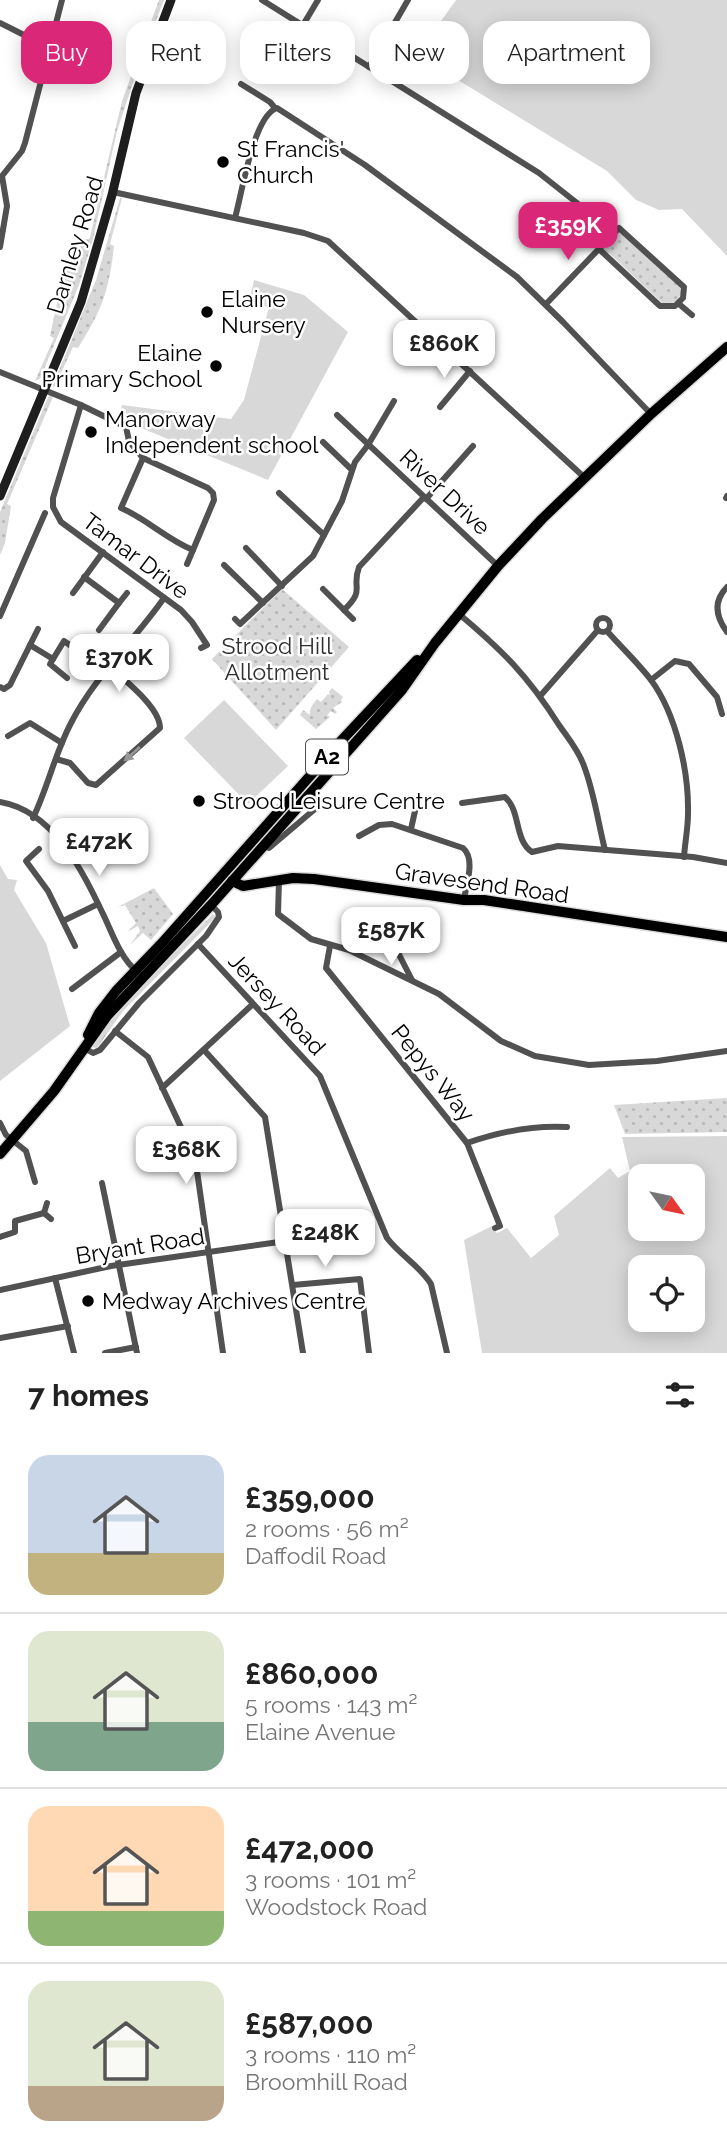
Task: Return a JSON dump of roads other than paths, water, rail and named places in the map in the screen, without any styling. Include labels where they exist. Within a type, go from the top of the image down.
[{"type":"main road","name":"A2","points":[[138,973],[180,938],[222,875],[257,834],[435,643],[498,566],[651,414],[727,347]]},
{"type":"main road","name":"A2","points":[[0,1154],[61,1082],[84,1048],[83,1045],[99,1013],[138,973],[162,943],[232,881],[402,690],[435,643]]},
{"type":"main road","points":[[316,769],[323,770],[344,747],[357,739]]},
{"type":"main road","points":[[257,834],[271,826],[305,788],[311,792]]},
{"type":"main road","name":"Gravesend Road","points":[[232,881],[243,886],[279,880],[314,879],[464,900],[484,900],[727,937]]},
{"type":"street","points":[[57,21],[62,0]]},
{"type":"street","name":"Darnley Road","points":[[0,496],[81,302],[113,192],[131,112],[171,0]]},
{"type":"street","points":[[262,0],[296,21]]},
{"type":"street","points":[[273,7],[278,0]]},
{"type":"street","points":[[305,21],[318,0]]},
{"type":"street","points":[[396,21],[408,0]]},
{"type":"street","points":[[0,23],[21,34]]},
{"type":"street","points":[[355,58],[369,67]]},
{"type":"street","points":[[0,247],[7,206],[1,176],[22,151],[41,84]]},
{"type":"street","points":[[241,84],[386,180],[511,273],[546,304],[651,414]]},
{"type":"street","points":[[396,84],[539,173],[577,203],[609,237]]},
{"type":"street","points":[[235,218],[256,139],[276,108]]},
{"type":"street","points":[[113,192],[304,233],[328,241],[585,478]]},
{"type":"street","points":[[546,304],[609,237],[620,228],[684,287],[685,293],[679,304],[670,307],[658,304],[599,249]]},
{"type":"street","points":[[679,304],[692,315]]},
{"type":"street","points":[[440,407],[470,371]]},
{"type":"street","points":[[0,372],[81,405],[126,427],[129,441],[142,457],[208,488],[213,493],[214,500],[187,564]]},
{"type":"street","name":"River Drive","points":[[368,445],[394,401]]},
{"type":"street","name":"Tamar Drive","points":[[81,405],[56,487],[53,506],[61,522],[192,622],[207,645],[201,648]]},
{"type":"street","name":"River Drive","points":[[337,415],[498,566]]},
{"type":"street","points":[[323,442],[351,469]]},
{"type":"street","points":[[234,630],[237,621],[263,603],[313,556],[346,490],[351,469],[368,445]]},
{"type":"street","points":[[344,610],[356,598],[356,575],[359,567],[473,446]]},
{"type":"street","points":[[142,457],[121,508],[137,514],[173,542],[193,550]]},
{"type":"street","points":[[279,493],[324,535]]},
{"type":"street","points":[[0,616],[45,513]]},
{"type":"street","points":[[246,548],[282,586]]},
{"type":"street","points":[[73,593],[103,552]]},
{"type":"street","points":[[224,565],[263,603]]},
{"type":"street","points":[[84,577],[120,603]]},
{"type":"street","points":[[727,587],[720,596],[717,609],[720,622],[727,632]]},
{"type":"street","points":[[323,589],[353,618]]},
{"type":"street","points":[[99,630],[127,593]]},
{"type":"street","points":[[323,602],[329,596]]},
{"type":"street","points":[[33,818],[70,724],[89,692],[141,631],[164,598]]},
{"type":"street","points":[[459,614],[500,648],[541,695],[584,766],[605,849]]},
{"type":"street","points":[[541,695],[546,693],[598,630],[597,622],[604,618],[610,623],[607,631]]},
{"type":"street","points":[[0,687],[4,689],[10,685],[38,629]]},
{"type":"street","points":[[598,630],[607,631],[651,680],[672,723],[684,769],[688,813],[684,857]]},
{"type":"street","points":[[67,678],[50,664],[64,641],[84,655]]},
{"type":"street","points":[[30,645],[53,659]]},
{"type":"street","points":[[651,680],[675,661],[689,664],[717,697],[722,714]]},
{"type":"street","points":[[56,759],[70,763],[88,784],[98,784],[160,728],[147,702],[109,666]]},
{"type":"street","points":[[717,697],[725,695]]},
{"type":"street","points":[[8,736],[30,723],[62,743]]},
{"type":"street","points":[[263,846],[269,848],[322,803],[311,792]]},
{"type":"street","points":[[462,803],[505,797],[514,808],[527,849],[532,852],[558,846],[727,863]]},
{"type":"street","points":[[0,803],[12,806],[33,818],[52,832],[69,852],[121,952],[138,973]]},
{"type":"street","points":[[411,829],[417,803]]},
{"type":"street","points":[[359,836],[379,825],[392,824],[459,846],[467,852],[469,863],[464,900]]},
{"type":"street","points":[[39,849],[26,862],[47,888],[75,946]]},
{"type":"street","points":[[279,880],[278,914],[311,939],[349,950],[439,994],[501,1041],[538,1057],[589,1065],[657,1061],[727,1051]]},
{"type":"street","points":[[84,1048],[96,1053],[139,1003],[198,944],[219,917],[207,901]]},
{"type":"street","points":[[63,921],[98,904]]},
{"type":"street","points":[[385,935],[390,937],[412,980]]},
{"type":"street","name":"Jersey Road","points":[[198,944],[320,1076],[382,1230],[397,1251],[426,1276],[431,1284],[447,1353]]},
{"type":"street","name":"Pepys Way","points":[[330,946],[326,968],[467,1143],[495,1208],[500,1226],[495,1228]]},
{"type":"street","points":[[72,989],[121,952]]},
{"type":"street","points":[[162,1088],[253,1004]]},
{"type":"street","points":[[115,1031],[147,1056],[195,1157],[223,1353]]},
{"type":"street","points":[[204,1050],[265,1117],[303,1353]]},
{"type":"street","points":[[0,1124],[4,1132],[26,1151],[35,1182]]},
{"type":"street","points":[[467,1143],[494,1134],[554,1126],[567,1127]]},
{"type":"street","points":[[102,1183],[137,1350],[105,1353]]},
{"type":"street","points":[[44,1213],[47,1203]]},
{"type":"street","points":[[44,1213],[51,1219]]},
{"type":"street","points":[[0,1237],[15,1232],[15,1222],[44,1213]]},
{"type":"street","name":"Bryant Road","points":[[0,1290],[119,1265],[286,1241]]},
{"type":"street","points":[[55,1278],[74,1353]]},
{"type":"street","points":[[293,1285],[360,1279],[369,1353]]},
{"type":"street","points":[[0,1338],[68,1326]]},
{"type":"place","name":"St Francis' Church","points":[[223,162]]},
{"type":"place","name":"Elaine Nursery","points":[[207,312]]},
{"type":"place","name":"Elaine Primary School","points":[[216,366]]},
{"type":"place","name":"Manorway Independent school","points":[[91,432]]},
{"type":"place","name":"Strood Leisure Centre","points":[[199,801]]},
{"type":"place","name":"Medway Archives Centre","points":[[88,1301]]},
{"type":"park label","name":"Strood Hill Allotment","points":[[277,659]]}]
